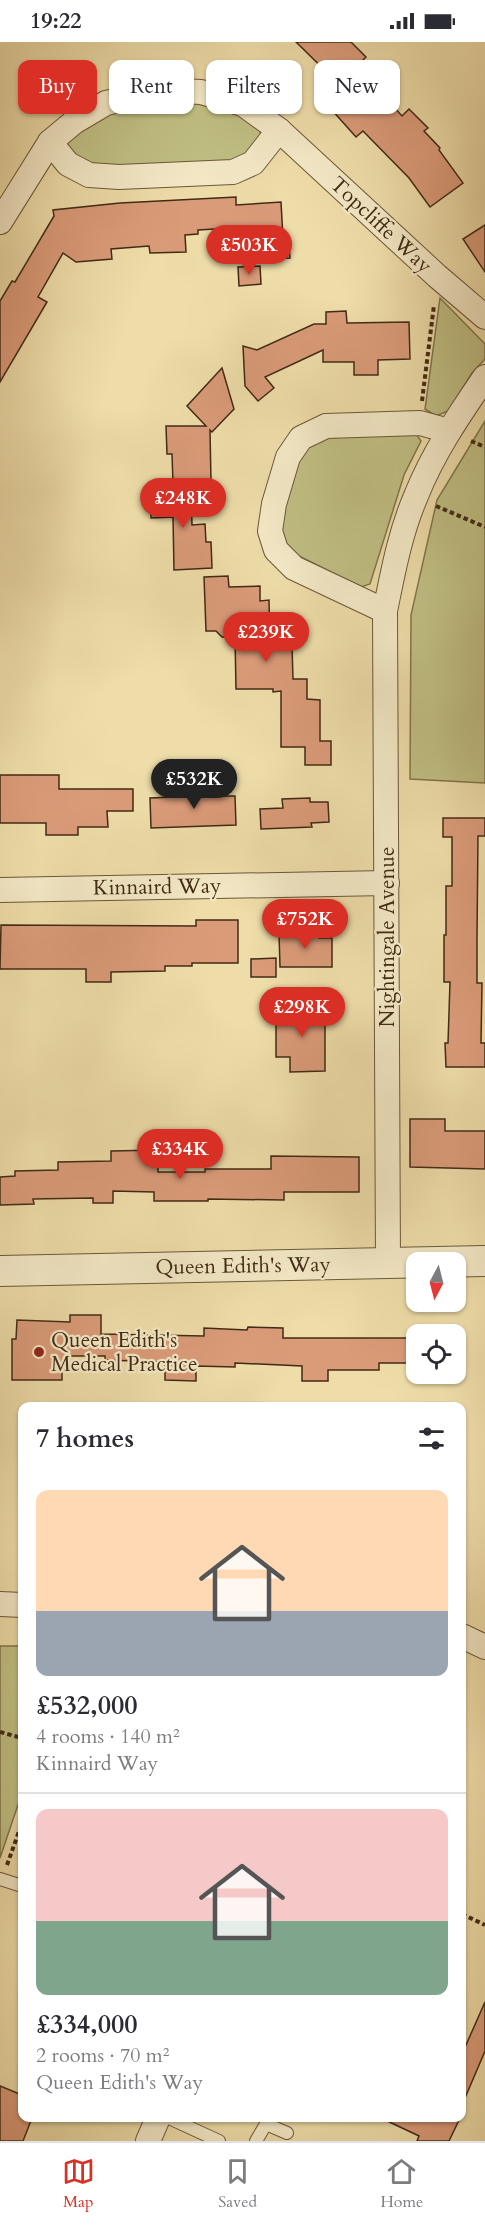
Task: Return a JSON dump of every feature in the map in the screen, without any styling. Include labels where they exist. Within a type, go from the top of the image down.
[{"type":"street","name":"Topcliffe Way","points":[[0,222],[51,142],[74,122],[106,103],[162,90],[201,92],[243,104],[279,130],[437,276],[485,317]]},
{"type":"street","points":[[51,142],[68,164],[89,176],[119,177],[233,172],[254,163],[279,130]]},
{"type":"street","name":"Nightingale Avenue","points":[[388,1263],[385,611],[400,543],[415,496],[449,431],[485,377]]},
{"type":"street","points":[[385,611],[294,568],[276,549],[270,531],[274,504],[288,457],[301,438],[326,426],[420,423],[449,431]]},
{"type":"street","name":"Kinnaird Way","points":[[0,890],[387,883]]},
{"type":"street","name":"Queen Edith's Way","points":[[0,1271],[485,1261]]},
{"type":"street","points":[[0,1604],[18,1605]]},
{"type":"street","points":[[466,1638],[485,1647]]},
{"type":"street","points":[[148,2141],[156,2122]]},
{"type":"lane","points":[[1,1879],[18,1885]]},
{"type":"lane","points":[[178,2122],[219,2141]]},
{"type":"lane","points":[[256,2141],[266,2124],[287,2133]]},
{"type":"path","points":[[420,423],[437,276]]},
{"type":"path","points":[[415,496],[485,527]]},
{"type":"path","points":[[0,1732],[18,1737]]},
{"type":"path","points":[[1,1879],[18,1834]]},
{"type":"path","points":[[466,1916],[485,1925]]},
{"type":"shaded area","points":[[194,100],[206,102],[206,114],[246,114],[260,130],[261,138],[247,159],[231,167],[92,168],[69,150],[66,139],[97,113],[109,109],[109,114],[194,114]]},
{"type":"shaded area","points":[[440,298],[485,344],[485,359],[472,373],[448,411],[436,416],[425,409]]},
{"type":"shaded area","points":[[485,421],[485,783],[410,779],[411,615],[437,500]]},
{"type":"shaded area","points":[[412,428],[421,441],[404,475],[370,584],[361,587],[291,552],[281,539],[279,501],[303,440]]},
{"type":"shaded area","points":[[0,1646],[18,1646],[18,1805],[0,1858]]},
{"type":"building","points":[[296,42],[351,42],[366,57],[363,60],[314,60]]},
{"type":"building","points":[[409,109],[428,128],[424,131],[440,148],[439,150],[463,183],[430,207],[409,178],[363,131],[356,137],[335,114],[400,114],[402,116]]},
{"type":"building","points":[[236,197],[236,205],[281,202],[283,238],[288,237],[290,258],[251,260],[249,227],[198,230],[198,234],[185,235],[186,252],[150,253],[149,246],[111,249],[112,259],[76,262],[63,253],[38,297],[47,302],[0,382],[0,301],[12,281],[15,282],[54,216],[53,210],[120,203]]},
{"type":"building","points":[[485,225],[485,272],[463,239]]},
{"type":"building","points":[[260,266],[261,284],[239,286],[238,267]]},
{"type":"building","points":[[346,311],[347,323],[409,322],[410,359],[378,360],[378,375],[354,375],[354,362],[323,362],[323,350],[265,377],[274,388],[258,401],[245,386],[243,346],[257,350],[314,324],[326,324],[326,312]]},
{"type":"building","points":[[222,368],[234,409],[212,432],[210,430],[211,482],[173,483],[172,454],[167,454],[166,426],[206,426],[187,406]]},
{"type":"building","points":[[191,490],[192,525],[205,524],[206,542],[211,542],[212,568],[174,570],[173,517],[151,518],[150,491]]},
{"type":"building","points":[[228,576],[229,587],[260,586],[260,601],[269,600],[270,645],[292,645],[293,679],[307,679],[307,699],[320,700],[320,741],[331,741],[331,765],[305,765],[305,747],[281,747],[281,691],[236,689],[235,637],[222,637],[216,631],[206,631],[204,577]]},
{"type":"building","points":[[0,775],[59,775],[59,789],[133,789],[133,811],[107,811],[108,827],[78,827],[78,835],[46,835],[46,823],[0,823]]},
{"type":"building","points":[[217,788],[218,796],[235,796],[236,825],[151,828],[150,798],[196,796],[196,789]]},
{"type":"building","points":[[310,798],[310,802],[328,802],[329,822],[311,823],[312,827],[261,829],[260,809],[283,808],[282,799]]},
{"type":"building","points":[[443,818],[485,818],[485,836],[478,836],[477,983],[482,983],[481,1043],[485,1043],[485,1067],[446,1067],[445,1043],[448,1043],[450,982],[444,982],[444,935],[446,935],[446,886],[452,886],[452,837],[443,837]]},
{"type":"building","points":[[196,920],[238,920],[238,963],[192,963],[192,966],[165,966],[165,971],[111,972],[111,982],[86,982],[86,969],[0,969],[1,925],[196,926]]},
{"type":"building","points":[[279,932],[319,932],[319,938],[332,938],[332,967],[280,967]]},
{"type":"building","points":[[276,958],[276,977],[251,977],[251,959]]},
{"type":"building","points":[[276,1008],[325,1008],[325,1071],[290,1072],[290,1057],[276,1057]]},
{"type":"building","points":[[410,1119],[445,1119],[445,1131],[485,1131],[485,1169],[410,1167]]},
{"type":"building","points":[[158,1150],[158,1172],[271,1169],[271,1156],[359,1157],[359,1192],[284,1192],[284,1200],[154,1201],[154,1192],[113,1191],[113,1203],[93,1203],[93,1198],[33,1199],[34,1204],[0,1205],[0,1177],[15,1176],[15,1171],[58,1170],[58,1162],[111,1161],[111,1151]]},
{"type":"building","points":[[70,1315],[101,1315],[101,1334],[204,1336],[204,1328],[247,1330],[248,1327],[283,1328],[283,1338],[406,1338],[406,1363],[379,1363],[379,1370],[328,1370],[328,1381],[302,1381],[302,1366],[235,1363],[235,1367],[196,1366],[196,1381],[165,1380],[165,1362],[105,1360],[105,1356],[67,1356],[67,1365],[62,1365],[62,1380],[12,1380],[12,1339],[16,1339],[17,1320],[70,1322]]},
{"type":"building","points":[[485,2002],[485,2051],[466,2096],[466,2045]]},
{"type":"building","points":[[0,2086],[18,2093],[18,2122],[30,2122],[23,2141],[0,2141]]},
{"type":"building","points":[[389,2122],[458,2122],[449,2141],[417,2141],[419,2136]]},
{"type":"place","name":"Queen Edith's Medical Practice","points":[[39,1352]]}]
